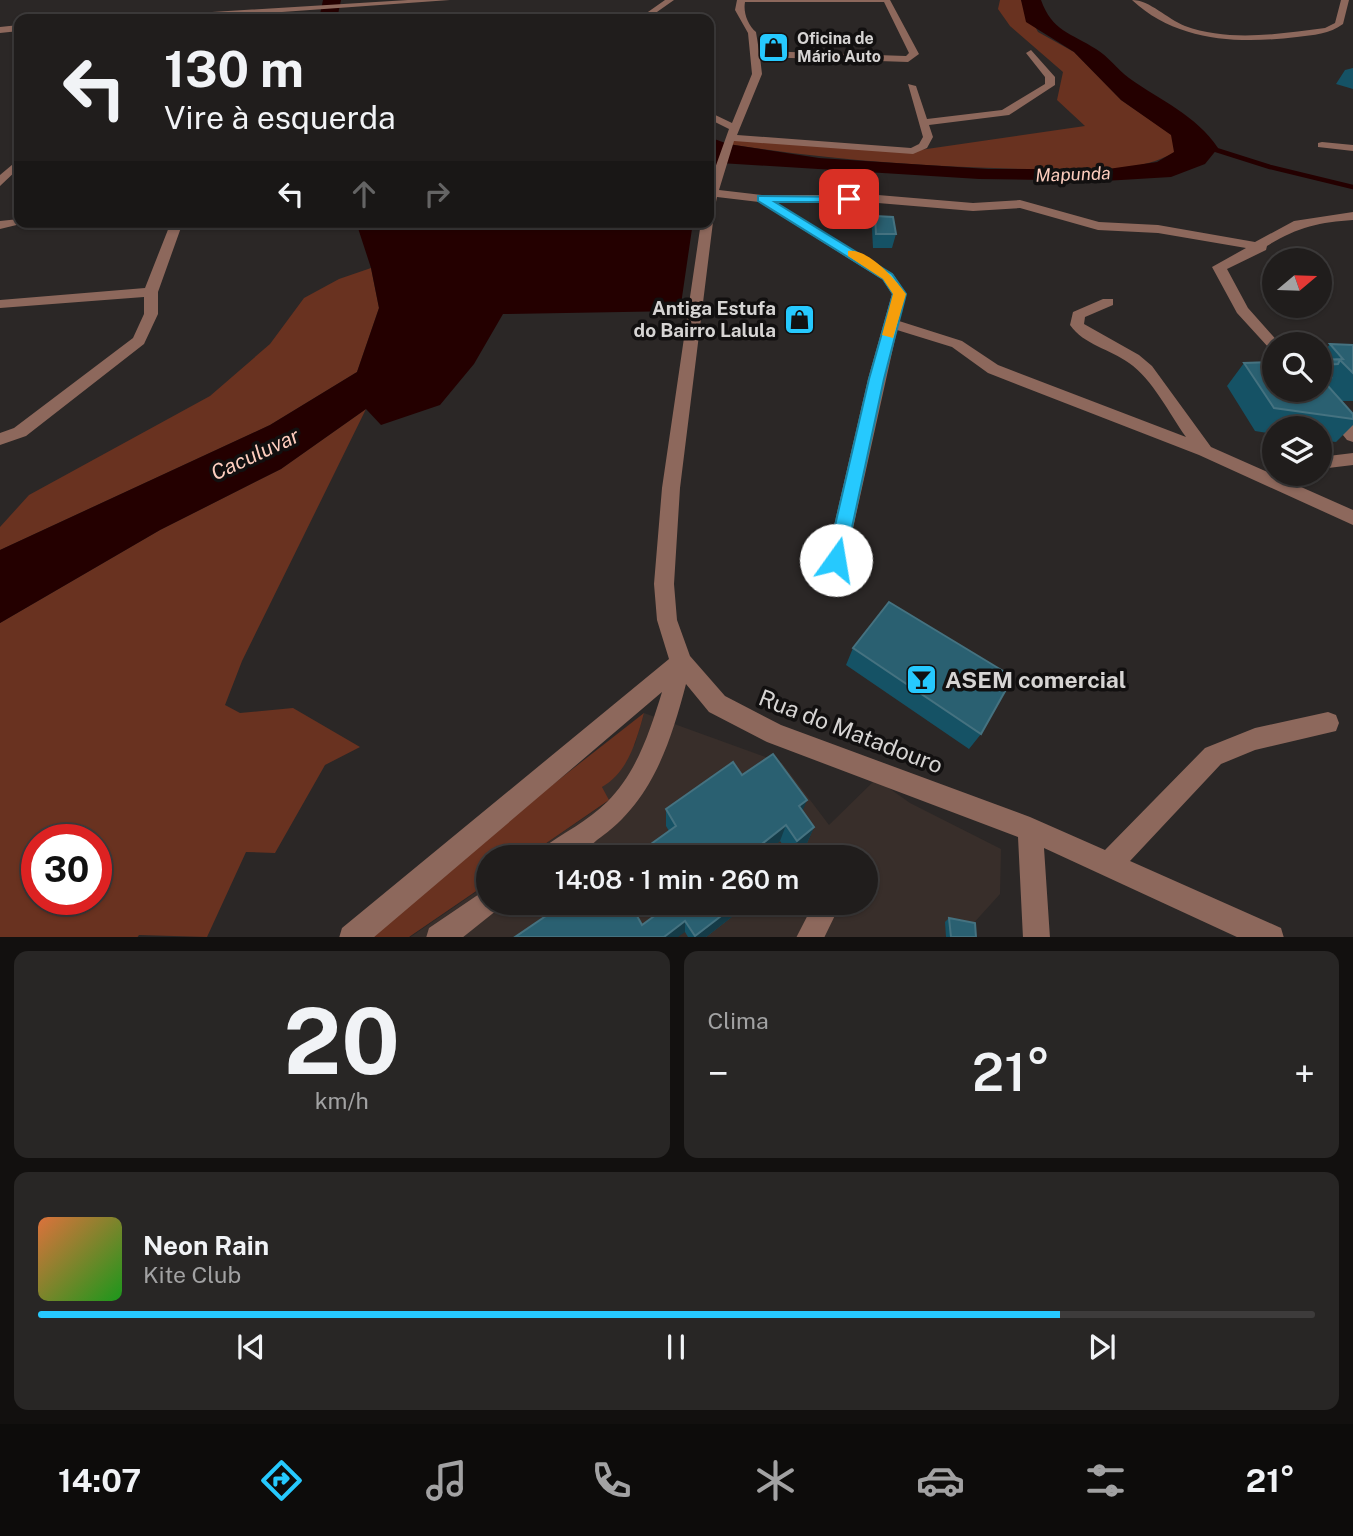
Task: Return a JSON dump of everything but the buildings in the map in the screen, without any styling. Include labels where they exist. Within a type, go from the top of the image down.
[{"type":"street","points":[[229,14],[446,0]]},
{"type":"street","points":[[649,14],[670,0]]},
{"type":"street","points":[[714,183],[757,74],[757,54],[752,32],[748,30],[738,10],[741,0],[886,0],[904,25],[904,35],[914,54],[908,59],[757,54]]},
{"type":"street","points":[[1136,0],[1183,26],[1230,40],[1327,30],[1339,24],[1345,0]]},
{"type":"street","points":[[377,14],[378,6]]},
{"type":"street","points":[[924,122],[1005,113],[1044,90],[1051,85],[1050,77],[1031,53]]},
{"type":"street","points":[[714,120],[731,137],[913,151],[923,146],[928,137],[911,86]]},
{"type":"street","points":[[1322,145],[1353,148]]},
{"type":"street","points":[[0,182],[14,167]]},
{"type":"street","points":[[714,193],[762,199],[878,199],[973,207],[1020,204],[1098,226],[1175,231],[1261,247]]},
{"type":"street","points":[[762,199],[888,276],[900,294],[836,560]]},
{"type":"street","points":[[1262,332],[1242,310],[1219,267],[1261,247],[1283,231],[1307,222],[1353,216]]},
{"type":"street","points":[[0,439],[20,432],[139,341],[151,314],[151,292],[175,228]]},
{"type":"street","name":"Rua do Matadouro","points":[[706,228],[671,488],[664,584],[667,620],[681,662],[717,704],[775,734],[1030,829],[1107,866],[1271,937]]},
{"type":"street","points":[[0,304],[151,292]]},
{"type":"street","points":[[1108,302],[1078,315],[1077,325],[1083,332],[1134,359],[1147,370],[1205,451]]},
{"type":"street","points":[[892,324],[957,344],[993,369],[1205,451],[1353,518]]},
{"type":"street","points":[[1324,402],[1353,436]]},
{"type":"street","points":[[1332,462],[1353,459]]},
{"type":"street","points":[[1248,472],[1262,470]]},
{"type":"street","points":[[568,845],[615,811],[636,786],[664,721],[681,662]]},
{"type":"street","points":[[352,937],[681,662]]},
{"type":"street","points":[[1107,866],[1213,756],[1255,739],[1328,723]]},
{"type":"street","points":[[1030,829],[1037,937]]},
{"type":"street","points":[[439,937],[476,910]]},
{"type":"street","points":[[809,937],[821,915]]},
{"type":"shaded area","points":[[1000,0],[1021,0],[1038,32],[1074,52],[1121,100],[1172,135],[1175,152],[1143,164],[1092,170],[883,162],[728,144],[731,138],[913,151],[1085,126],[1057,100],[1063,72],[1010,26],[998,9]]},
{"type":"shaded area","points":[[371,268],[379,308],[357,372],[270,425],[0,550],[0,527],[29,495],[210,396],[270,344],[304,298],[339,279]]},
{"type":"shaded area","points":[[366,409],[242,661],[225,705],[240,713],[293,708],[360,747],[325,765],[275,853],[246,852],[207,937],[0,937],[0,623],[160,530],[281,469]]},
{"type":"shaded area","points":[[644,713],[782,763],[829,825],[876,779],[910,803],[1001,849],[1000,894],[971,926],[971,937],[410,937],[476,892],[476,915],[878,915],[878,845],[544,845],[609,801],[602,787],[635,744]]},
{"type":"shaded area","points":[[644,713],[625,765],[602,787],[609,800],[543,845],[476,845],[476,891],[409,937],[371,937],[469,850]]},
{"type":"water","name":"Mapunda","points":[[1021,0],[1041,0],[1057,25],[1100,52],[1129,78],[1177,109],[1199,126],[1218,148],[1205,164],[1171,177],[1104,181],[979,179],[720,163],[714,168],[714,139],[728,144],[819,158],[988,169],[1108,169],[1157,162],[1174,152],[1171,135],[1121,100],[1074,52],[1026,22]]},
{"type":"water","name":"Caculuvar","points":[[358,228],[692,228],[680,311],[503,314],[474,364],[440,405],[381,425],[366,409],[281,469],[160,530],[0,623],[0,550],[270,425],[357,372],[379,308],[371,268]]},
{"type":"waterway","points":[[329,14],[332,0]]},
{"type":"waterway","points":[[1210,148],[1270,167],[1353,187]]},
{"type":"slow traffic","points":[[852,253],[888,276],[900,294],[889,335]]},
{"type":"place","name":"Oficina de Mário Auto","points":[[774,47]]},
{"type":"place","name":"Antiga Estufa do Bairro Lalula","points":[[799,319]]},
{"type":"place","name":"ASEM comercial","points":[[922,679]]},
{"type":"route","points":[[836,560],[876,379],[900,294],[888,276],[762,199],[849,199]]}]
